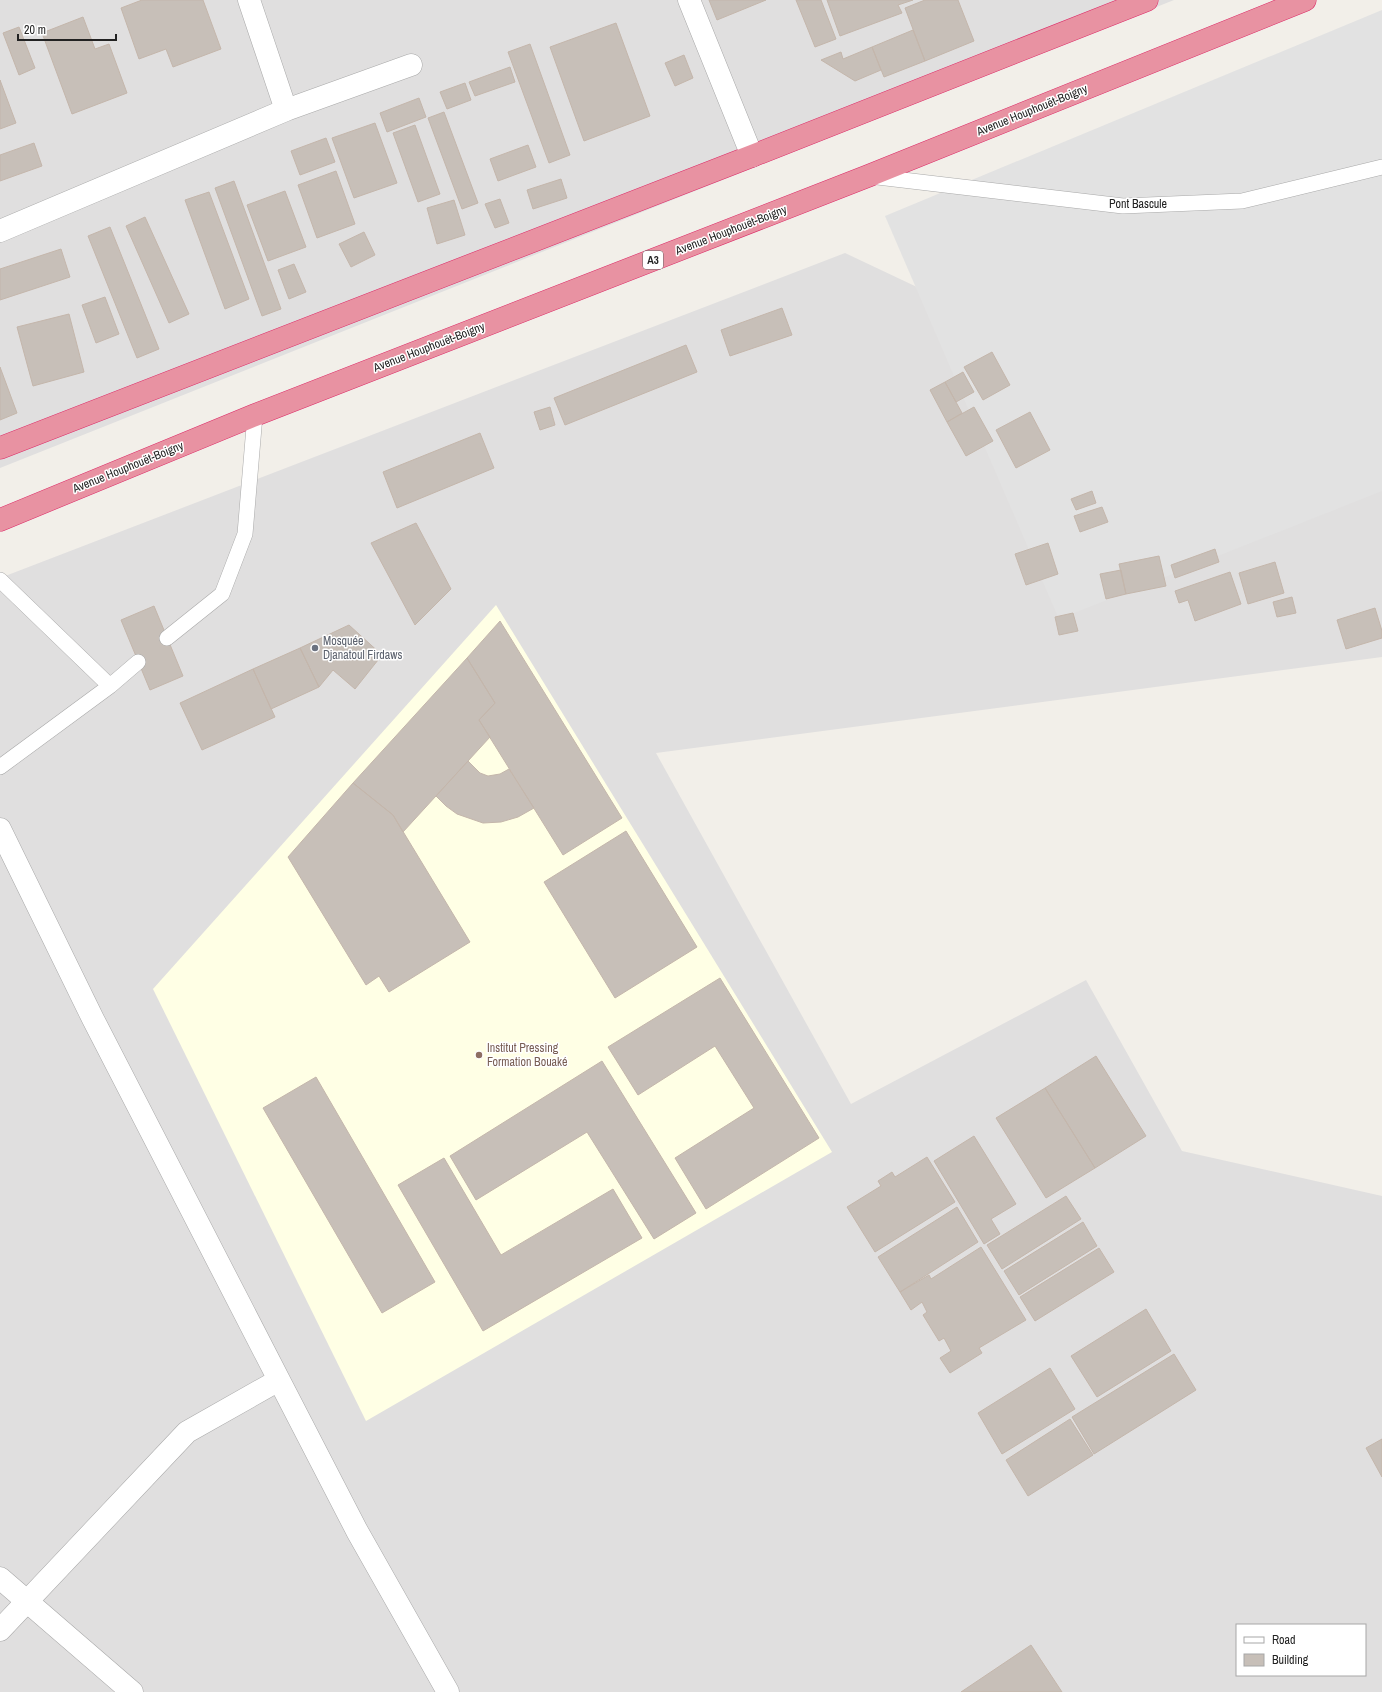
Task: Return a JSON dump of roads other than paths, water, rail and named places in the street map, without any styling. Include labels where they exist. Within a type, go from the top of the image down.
[{"type":"highway","points":[[0,448],[752,156],[1147,0]]},
{"type":"highway","name":"Avenue Houphouët-Boigny","points":[[0,520],[255,415],[868,176],[1305,0]]},
{"type":"street","points":[[249,0],[286,110]]},
{"type":"street","points":[[689,0],[752,156]]},
{"type":"street","points":[[0,230],[286,110],[411,65]]},
{"type":"street","points":[[0,829],[93,1019],[357,1531],[448,1692]]},
{"type":"street","points":[[0,1630],[188,1432],[279,1380]]},
{"type":"street","points":[[0,1578],[132,1692]]},
{"type":"lane","name":"Pont Bascule","points":[[868,176],[1123,206],[1242,201],[1382,167]]},
{"type":"lane","points":[[168,638],[222,594],[245,534],[255,415]]},
{"type":"lane","points":[[0,580],[110,686]]},
{"type":"lane","points":[[0,767],[110,686],[138,662]]},
{"type":"place","name":"Mosquée Djanatoul Firdaws","points":[[315,648]]},
{"type":"place","name":"Institut Pressing Formation Bouaké","points":[[479,1055]]}]
